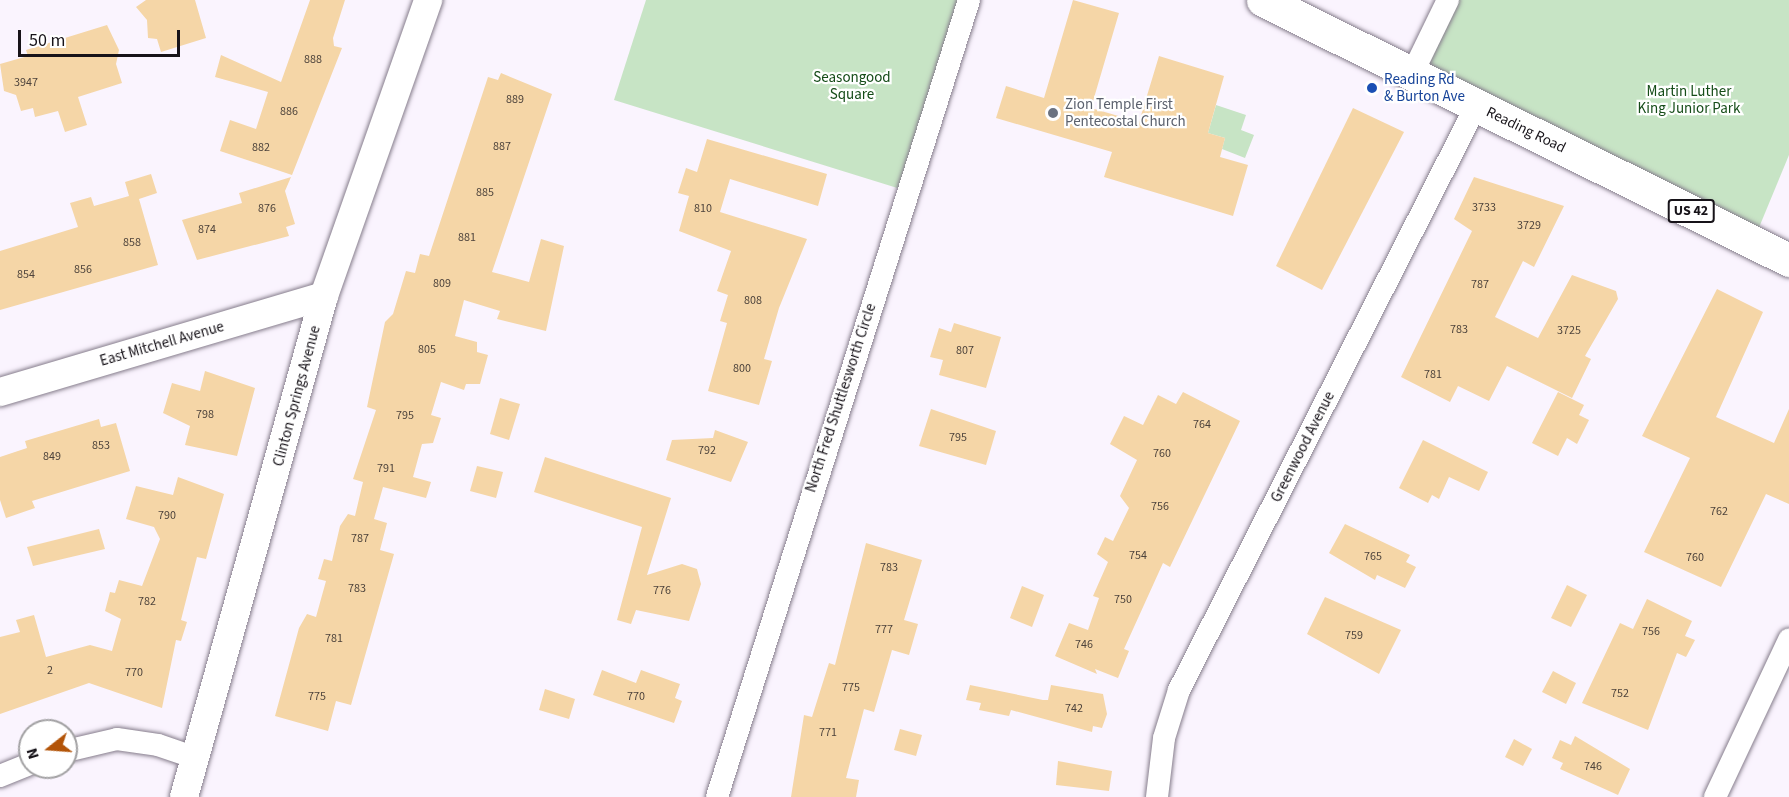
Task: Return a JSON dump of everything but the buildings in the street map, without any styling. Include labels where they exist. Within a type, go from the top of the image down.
[{"type":"main road","name":"Reading Road","points":[[1263,0],[1789,260]]},
{"type":"street","name":"Clinton Springs Avenue","points":[[184,797],[324,296],[428,0]]},
{"type":"street","name":"North Fred Shuttlesworth Circle","points":[[717,797],[969,0]]},
{"type":"street","points":[[1412,74],[1448,0]]},
{"type":"street","name":"Greenwood Avenue","points":[[1157,797],[1164,738],[1179,690],[1476,106]]},
{"type":"street","name":"East Mitchell Avenue","points":[[0,392],[324,296]]},
{"type":"street","points":[[1715,797],[1789,640]]},
{"type":"street","points":[[78,748],[117,739],[158,745],[195,758]]},
{"type":"street","points":[[0,776],[18,769]]},
{"type":"green space","name":"Seasongood Square","points":[[646,0],[969,0],[907,191],[614,100]]},
{"type":"green space","name":"Martin Luther King Junior Park","points":[[1448,0],[1789,0],[1789,155],[1753,242],[1412,74]]},
{"type":"green space","points":[[1216,105],[1246,115],[1241,130],[1254,135],[1245,158],[1222,149],[1225,138],[1208,133]]},
{"type":"place","name":"Reading Rd & Burton Ave","points":[[1372,88]]},
{"type":"place","name":"Zion Temple First Pentecostal Church","points":[[1053,113]]}]
